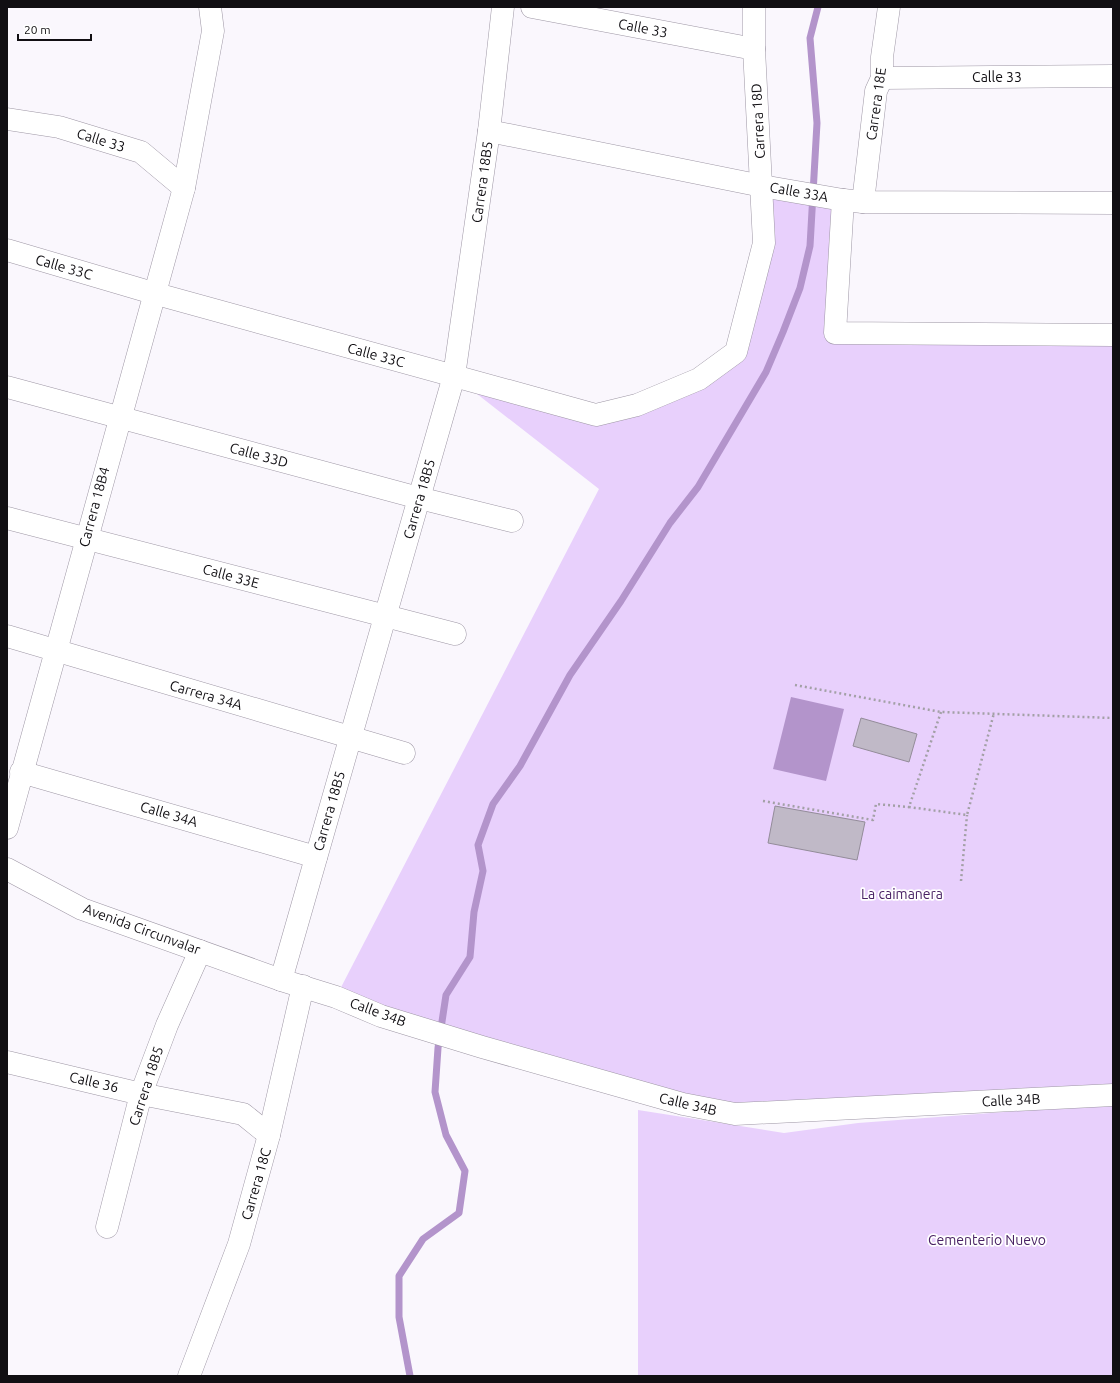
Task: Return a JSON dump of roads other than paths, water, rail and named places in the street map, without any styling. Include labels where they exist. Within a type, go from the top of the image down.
[{"type":"street","name":"Carrera 18B4","points":[[7,828],[21,772],[153,293],[184,188],[213,31],[210,7]]},
{"type":"street","name":"Carrera 18B5","points":[[280,980],[454,376],[490,131],[503,7]]},
{"type":"street","name":"Calle 33","points":[[532,7],[754,49]]},
{"type":"street","name":"Carrera 18D","points":[[736,352],[764,243],[754,49],[754,7]]},
{"type":"street","name":"Carrera 18E","points":[[889,7],[882,57],[882,78],[876,91],[853,201],[835,333],[1113,335]]},
{"type":"street","name":"Calle 33","points":[[882,78],[1113,76]]},
{"type":"street","name":"Calle 33","points":[[7,118],[59,127],[141,152],[184,188]]},
{"type":"street","name":"Calle 33A","points":[[490,131],[762,186],[853,201],[1113,203]]},
{"type":"street","name":"Calle 33C","points":[[7,250],[153,293],[596,415],[637,405],[699,379],[736,352]]},
{"type":"street","name":"Calle 33D","points":[[7,387],[419,498],[512,521]]},
{"type":"street","name":"Calle 33E","points":[[7,518],[454,634]]},
{"type":"street","name":"Carrera 34A","points":[[7,636],[404,752]]},
{"type":"street","name":"Calle 34A","points":[[21,772],[316,857]]},
{"type":"street","name":"Avenida Circunvalar","points":[[7,869],[82,909],[280,980]]},
{"type":"street","name":"Carrera 18B5","points":[[107,1227],[141,1094],[166,1025],[200,951]]},
{"type":"street","name":"Calle 34B","points":[[280,980],[336,997],[381,1016],[457,1039],[682,1104],[735,1114],[1113,1095]]},
{"type":"street","name":"Carrera 18C","points":[[189,1376],[239,1244],[269,1135],[303,986]]},
{"type":"street","name":"Calle 36","points":[[7,1062],[141,1094],[243,1114],[269,1135]]},
{"type":"waterway","points":[[410,1376],[399,1317],[399,1276],[423,1239],[459,1213],[465,1171],[446,1135],[435,1092],[438,1048],[446,995],[470,957],[474,912],[483,871],[478,845],[493,804],[520,766],[570,675],[621,601],[670,523],[698,487],[766,372],[783,332],[800,288],[810,246],[817,123],[810,38],[818,7]]},
{"type":"park label","name":"La caimanera","points":[[902,894]]},
{"type":"park label","name":"Cementerio Nuevo","points":[[987,1240]]}]
